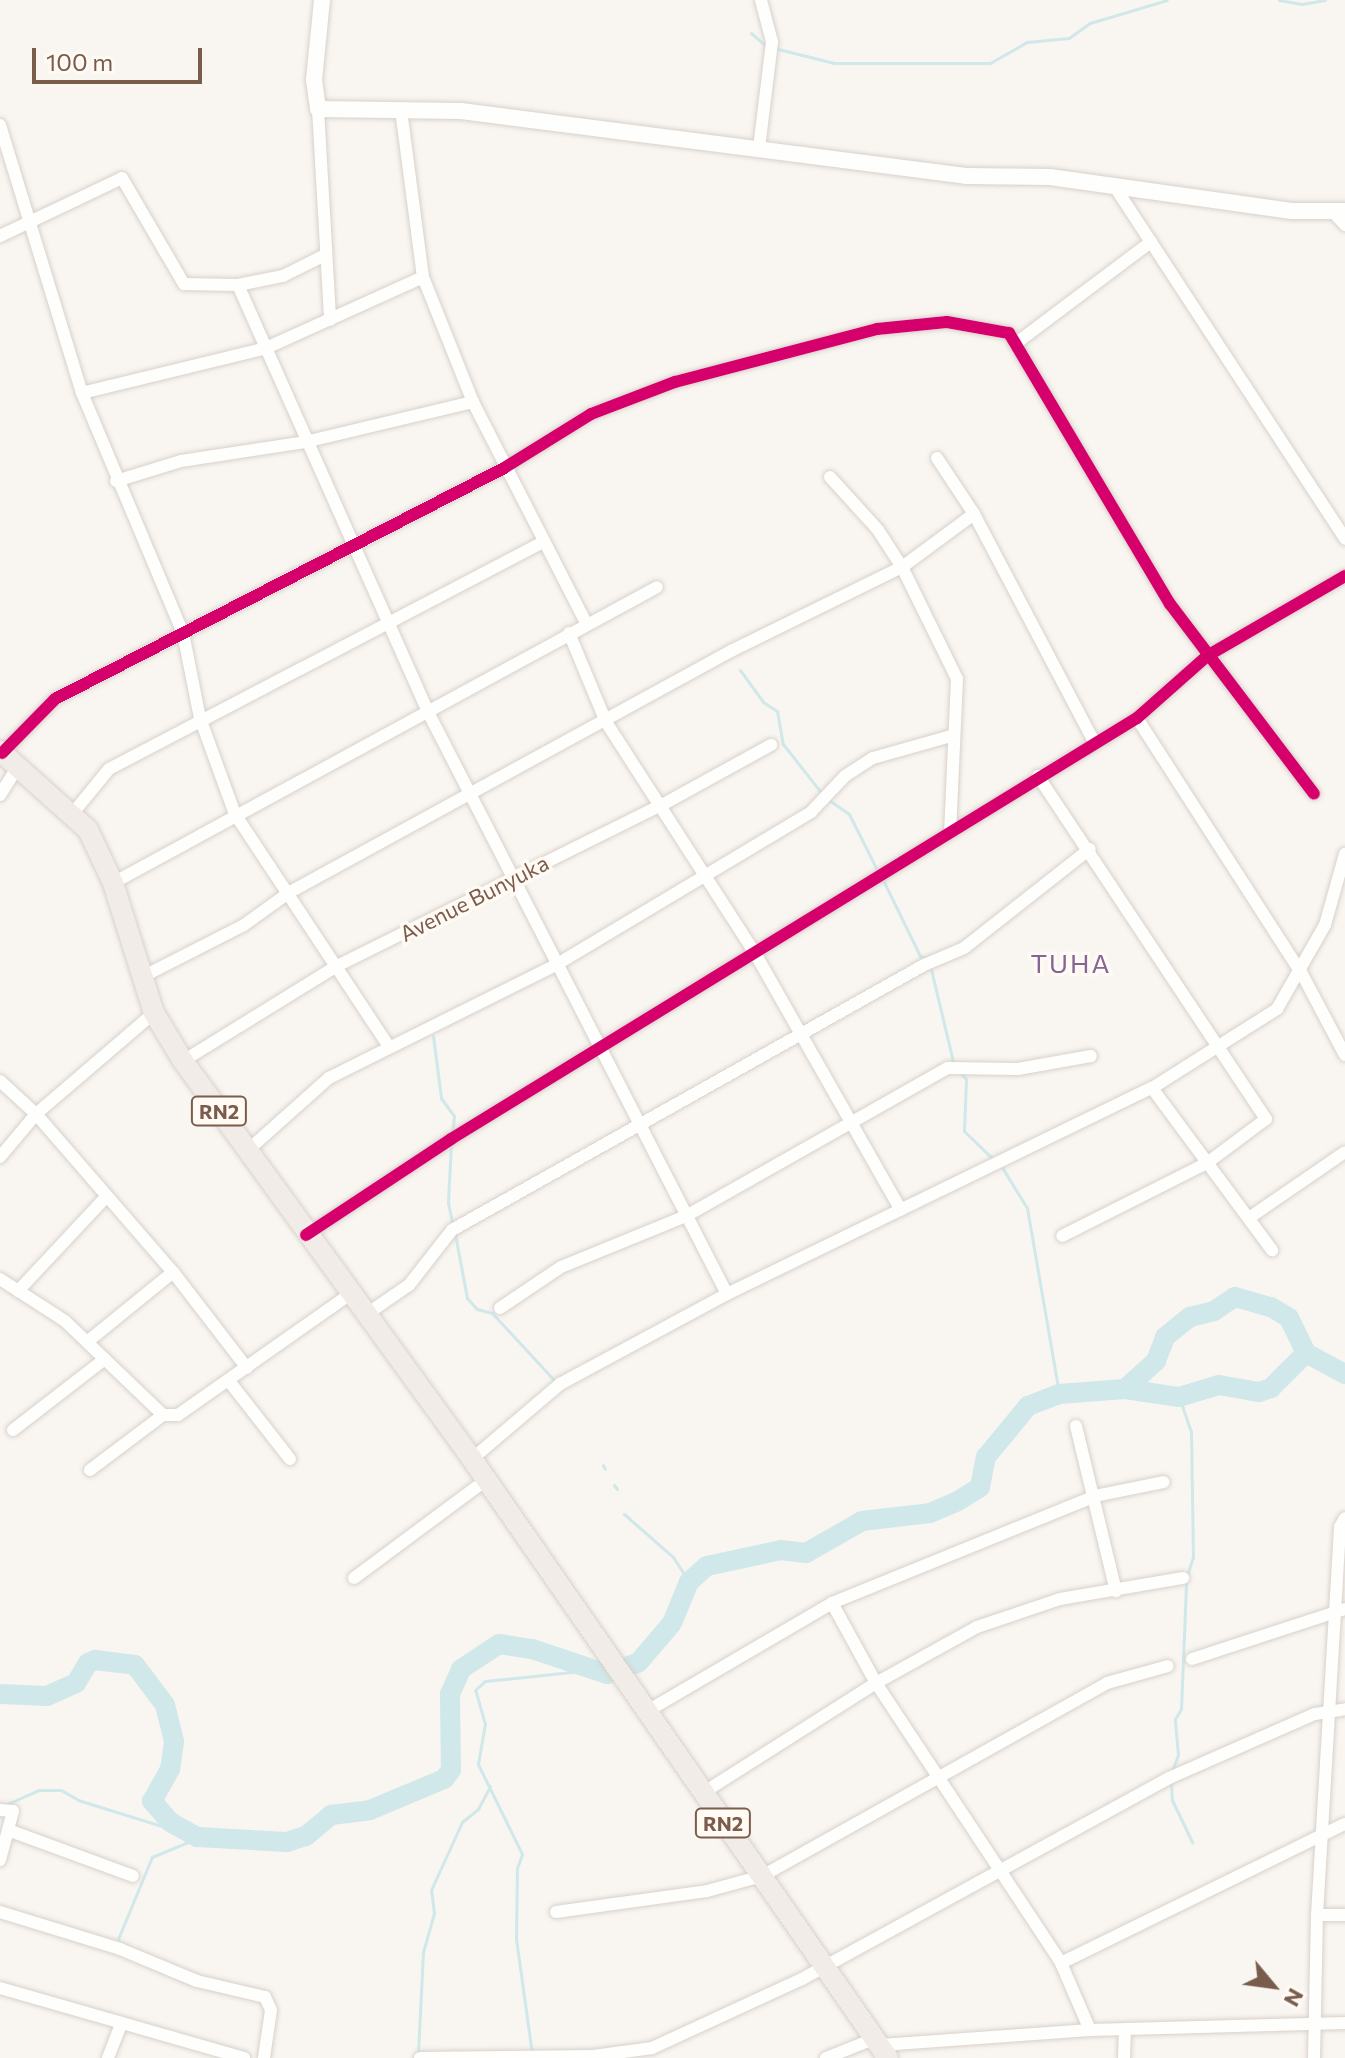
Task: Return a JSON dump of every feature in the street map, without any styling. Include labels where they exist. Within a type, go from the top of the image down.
[{"type":"highway","name":"RN2","points":[[1,752],[73,813],[100,849],[154,1013],[183,1061],[364,1316],[472,1459],[618,1670],[644,1713],[826,1965],[881,2047]]},
{"type":"street","points":[[322,0],[314,80],[318,109],[323,256],[330,320]]},
{"type":"street","points":[[759,148],[767,56],[772,42],[761,0]]},
{"type":"street","points":[[318,109],[461,111],[966,176],[1113,184],[1292,211],[1339,211],[1345,225]]},
{"type":"street","points":[[401,110],[423,277],[473,402],[504,468],[586,623]]},
{"type":"street","points":[[0,125],[82,393],[116,481],[183,633],[200,718],[235,814],[290,892],[388,1045]]},
{"type":"street","points":[[0,236],[122,178],[184,284],[238,285],[283,276],[323,256]]},
{"type":"street","points":[[1113,184],[1345,539]]},
{"type":"street","points":[[1015,344],[1151,242]]},
{"type":"street","points":[[82,393],[266,348],[423,277]]},
{"type":"street","points":[[238,285],[386,625],[428,712],[472,794],[554,966],[727,1294]]},
{"type":"street","points":[[1,752],[55,699],[350,544],[504,468],[591,414],[675,382],[877,329],[947,322],[983,325],[1009,333],[1207,656],[1314,794]]},
{"type":"street","points":[[116,481],[181,461],[305,442],[473,402]]},
{"type":"street","points":[[937,458],[974,514],[1094,742]]},
{"type":"street","points":[[830,477],[878,530],[902,567],[957,679],[951,736],[950,832]]},
{"type":"street","points":[[142,977],[244,925],[290,892],[731,651],[902,567],[974,514]]},
{"type":"street","points":[[73,813],[109,769],[200,718],[544,542]]},
{"type":"street","points":[[306,1235],[451,1139],[756,955],[1038,776],[1137,718],[1207,656],[1345,576]]},
{"type":"street","points":[[113,883],[657,587]]},
{"type":"street","points":[[569,633],[606,722],[756,955],[855,1124],[901,1210]]},
{"type":"street","points":[[1137,718],[1301,972],[1345,1055]]},
{"type":"street","points":[[247,1151],[329,1078],[388,1045],[554,966],[811,812],[845,776],[873,758],[951,736]]},
{"type":"street","name":"Avenue Bunyuka","points":[[183,1061],[337,966],[660,806],[771,745]]},
{"type":"street","points":[[0,795],[19,765]]},
{"type":"street","points":[[1038,776],[1090,849],[1266,1119],[1207,1163],[1062,1236]]},
{"type":"street","points":[[364,1316],[409,1285],[454,1230],[639,1129],[802,1033],[929,963],[964,948],[1090,849]]},
{"type":"street","points":[[472,1459],[560,1384],[727,1294],[1152,1088],[1277,1009],[1301,972],[1325,925],[1345,854]]},
{"type":"street","points":[[0,1157],[36,1114],[154,1013]]},
{"type":"street","points":[[500,1308],[561,1267],[686,1216],[954,1067],[1018,1069],[1091,1056]]},
{"type":"street","points":[[0,1081],[36,1114],[173,1272],[247,1368]]},
{"type":"street","points":[[1152,1088],[1272,1250]]},
{"type":"street","points":[[1249,1218],[1345,1152]]},
{"type":"street","points":[[18,1291],[107,1196]]},
{"type":"street","points":[[87,1342],[173,1272]]},
{"type":"street","points":[[0,1279],[87,1342],[163,1415]]},
{"type":"street","points":[[90,1470],[163,1415],[178,1415],[349,1295]]},
{"type":"street","points":[[13,1430],[105,1359]]},
{"type":"street","points":[[229,1381],[290,1459]]},
{"type":"street","points":[[1076,1426],[1116,1591]]},
{"type":"street","points":[[354,1578],[486,1480]]},
{"type":"street","points":[[644,1713],[832,1603],[1095,1496],[1164,1482]]},
{"type":"street","points":[[1314,2058],[1317,1915],[1341,1610],[1340,1527],[1345,1518]]},
{"type":"street","points":[[701,1794],[876,1683],[977,1627],[1060,1599],[1183,1578]]},
{"type":"street","points":[[832,1603],[876,1683],[1001,1866],[1061,1963],[1090,2030]]},
{"type":"street","points":[[1192,1659],[1341,1610]]},
{"type":"street","points":[[556,1912],[707,1891],[762,1876],[1107,1683],[1168,1666]]},
{"type":"street","points":[[421,2058],[593,2056],[652,2048],[826,1965],[1001,1866],[1172,1777],[1315,1714],[1345,1709]]},
{"type":"street","points":[[0,1810],[13,1811],[0,1860]]},
{"type":"street","points":[[1061,1963],[1324,1831],[1345,1824]]},
{"type":"street","points":[[8,1830],[133,1876]]},
{"type":"street","points":[[0,1912],[120,1949],[197,1981],[265,1997],[271,2010],[264,2058]]},
{"type":"street","points":[[1317,1915],[1345,1915]]},
{"type":"street","points":[[0,1988],[120,2026],[244,2058]]},
{"type":"street","points":[[826,2058],[881,2047],[1090,2030],[1345,2023]]},
{"type":"street","points":[[108,2058],[120,2026]]},
{"type":"street","points":[[1124,2058],[1125,2030]]},
{"type":"waterway","points":[[774,48],[834,63],[990,63],[1027,42],[1069,38],[1090,23],[1167,0]]},
{"type":"waterway","points":[[1279,0],[1302,4],[1325,0]]},
{"type":"waterway","points":[[751,33],[766,46]]},
{"type":"waterway","points":[[740,670],[763,702],[777,711],[783,744],[823,795]]},
{"type":"waterway","points":[[829,800],[849,814],[879,874]]},
{"type":"waterway","points":[[883,880],[920,956],[928,958]]},
{"type":"waterway","points":[[930,965],[954,1066]]},
{"type":"waterway","points":[[433,1036],[441,1098],[454,1116],[452,1135]]},
{"type":"waterway","points":[[959,1071],[966,1079],[964,1131],[994,1160]]},
{"type":"waterway","points":[[451,1143],[448,1203],[453,1227]]},
{"type":"waterway","points":[[1000,1164],[1027,1208],[1059,1394]]},
{"type":"waterway","points":[[455,1234],[467,1298],[477,1309],[492,1313],[554,1380]]},
{"type":"waterway","points":[[0,1694],[47,1696],[76,1683],[88,1663],[95,1660],[135,1665],[165,1705],[174,1742],[170,1769],[152,1801],[170,1822],[197,1837],[287,1842],[306,1836],[331,1815],[370,1810],[444,1779],[451,1770],[450,1694],[461,1669],[499,1644],[532,1649],[607,1674],[638,1663],[672,1623],[689,1582],[707,1566],[781,1550],[806,1553],[862,1521],[930,1513],[958,1501],[980,1487],[986,1457],[1028,1406],[1059,1394],[1125,1389],[1156,1361],[1165,1337],[1190,1317],[1214,1311],[1235,1297],[1271,1307],[1289,1318],[1306,1353],[1345,1374]]},
{"type":"waterway","points":[[1125,1389],[1179,1397],[1219,1385],[1259,1392],[1271,1388],[1306,1353]]},
{"type":"waterway","points":[[1179,1397],[1191,1431],[1193,1557],[1187,1575]]},
{"type":"waterway","points":[[603,1465],[605,1469]]},
{"type":"waterway","points":[[614,1485],[617,1489]]},
{"type":"waterway","points":[[624,1514],[673,1557],[689,1582]]},
{"type":"waterway","points":[[1171,1774],[1178,1755],[1175,1719],[1181,1709],[1186,1582]]},
{"type":"waterway","points":[[532,2054],[516,1939],[517,1868],[522,1854],[478,1764],[485,1724],[475,1690],[485,1681],[590,1670]]},
{"type":"waterway","points":[[1171,1782],[1172,1800],[1192,1842]]},
{"type":"waterway","points":[[418,2054],[423,1952],[434,1913],[431,1890],[462,1822],[478,1809],[490,1786]]},
{"type":"waterway","points":[[5,1805],[38,1790],[61,1790],[78,1800],[197,1837]]},
{"type":"waterway","points":[[118,1939],[152,1857],[195,1839]]},
{"type":"cycle path","points":[[2,753],[55,699],[504,468],[591,414],[675,382],[877,329],[947,322],[1009,333],[1170,604],[1314,794]]},
{"type":"cycle path","points":[[306,1235],[451,1139],[1137,718],[1207,656],[1345,576]]},
{"type":"district","name":"TUHA","points":[[1071,963]]}]
